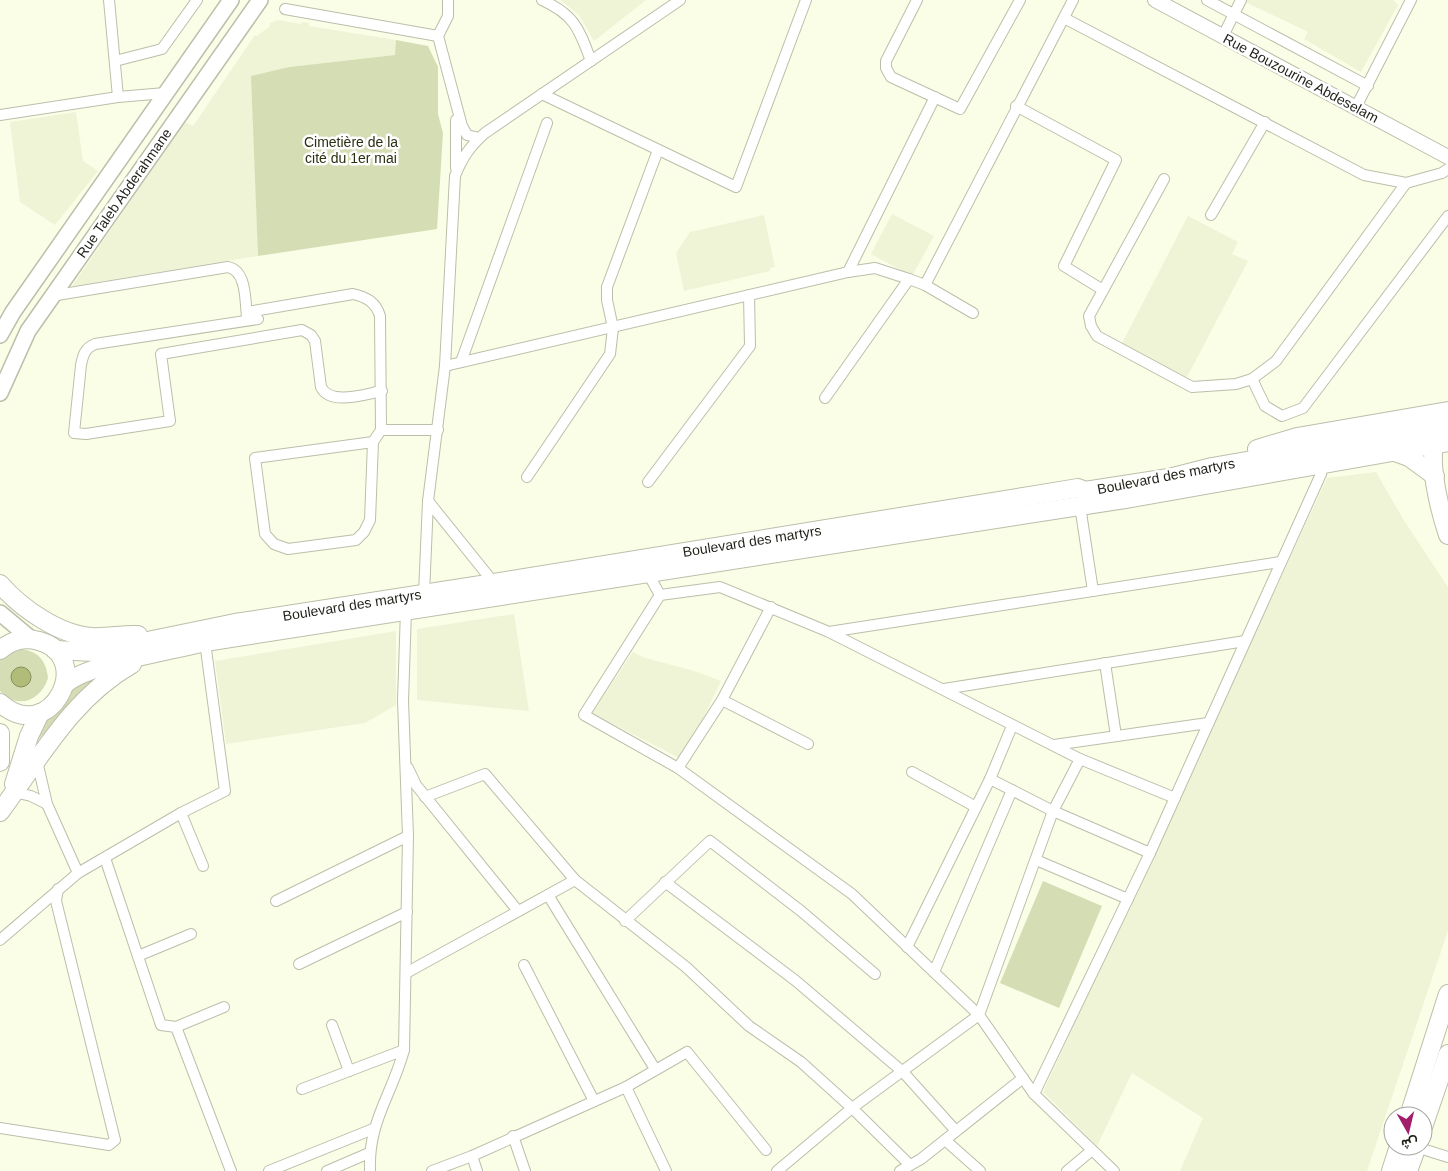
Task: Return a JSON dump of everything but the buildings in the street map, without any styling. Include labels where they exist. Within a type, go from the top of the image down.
[{"type":"highway","points":[[1212,466],[1253,450],[1297,437],[1448,411]]},
{"type":"highway","points":[[1441,436],[1443,471],[1439,509],[1448,535]]},
{"type":"highway","name":"Boulevard des martyrs","points":[[65,684],[90,670],[205,642],[406,610],[1078,488],[1085,491],[1169,478],[1212,466],[1441,436]]},
{"type":"highway","name":"Boulevard des martyrs","points":[[55,650],[94,652],[235,623],[494,583],[645,566],[1080,506],[1394,452],[1441,436]]},
{"type":"highway","points":[[1394,452],[1443,471]]},
{"type":"highway","points":[[1443,471],[1448,491]]},
{"type":"highway","points":[[0,584],[34,613],[79,635],[93,637],[131,634],[166,637]]},
{"type":"highway","points":[[0,650],[18,639],[30,638],[44,642],[55,650],[64,666],[65,684],[57,702],[37,719],[8,801]]},
{"type":"highway","points":[[8,801],[62,723],[79,704],[120,671],[146,656]]},
{"type":"highway","points":[[0,703],[17,714],[37,719]]},
{"type":"highway","points":[[37,719],[37,761]]},
{"type":"highway","points":[[0,733],[0,762]]},
{"type":"highway","points":[[1412,1106],[1448,994]]},
{"type":"highway","points":[[1430,1106],[1448,1054]]},
{"type":"highway","points":[[1391,1171],[1403,1156]]},
{"type":"highway","points":[[1408,1171],[1410,1156]]},
{"type":"main road","name":"Rue Taleb Abderahmane","points":[[0,335],[13,312],[231,0]]},
{"type":"main road","name":"Rue Taleb Abderahmane","points":[[0,393],[28,331],[51,296],[260,0]]},
{"type":"main road","points":[[0,613],[30,638]]},
{"type":"street","points":[[109,0],[118,97]]},
{"type":"street","points":[[115,61],[162,50],[197,0]]},
{"type":"street","points":[[424,594],[428,501],[445,366],[457,134],[455,107],[438,36],[448,16],[448,0]]},
{"type":"street","points":[[542,0],[556,6],[577,24],[591,60]]},
{"type":"street","points":[[455,176],[461,160],[479,138],[680,0]]},
{"type":"street","points":[[542,94],[736,187],[806,0]]},
{"type":"street","points":[[916,0],[886,61],[886,68],[891,77],[960,109],[1020,0]]},
{"type":"street","points":[[925,286],[1016,106],[1074,0]]},
{"type":"street","name":"Rue Bouzourine Abdeselam","points":[[1155,0],[1448,157]]},
{"type":"street","points":[[1207,0],[1368,86]]},
{"type":"street","points":[[1223,36],[1241,0]]},
{"type":"street","points":[[1356,108],[1411,0]]},
{"type":"street","points":[[285,8],[438,36]]},
{"type":"street","points":[[1064,18],[1364,175],[1406,183],[1442,173],[1448,169]]},
{"type":"street","points":[[0,115],[118,97],[165,93]]},
{"type":"street","points":[[848,272],[935,97]]},
{"type":"street","points":[[1016,106],[1116,160],[1064,266],[1103,290]]},
{"type":"street","points":[[455,107],[467,135],[479,138]]},
{"type":"street","points":[[462,362],[547,122]]},
{"type":"street","points":[[1211,215],[1265,122]]},
{"type":"street","points":[[527,478],[610,354],[613,328],[607,300],[607,287],[658,150]]},
{"type":"street","points":[[1164,179],[1089,316],[1091,326],[1097,336],[1192,387],[1236,384],[1252,379],[1276,361],[1406,183]]},
{"type":"street","points":[[1252,379],[1265,406],[1282,416],[1303,408],[1448,216]]},
{"type":"street","points":[[51,296],[228,267],[234,268],[241,278],[252,316],[261,338]]},
{"type":"street","points":[[445,366],[848,272],[875,268],[925,286],[973,313]]},
{"type":"street","points":[[825,398],[909,279]]},
{"type":"street","points":[[373,442],[256,458],[265,534],[274,544],[288,550],[356,540],[364,532],[370,520],[373,442],[381,430],[382,391],[380,316],[374,303],[353,294],[252,316],[95,344],[89,347],[83,354],[81,365],[74,433],[86,434],[170,421],[161,354],[302,330],[311,335],[315,341],[321,387],[324,393],[330,397],[382,391]]},
{"type":"street","points":[[648,482],[750,346],[750,295]]},
{"type":"street","points":[[381,430],[438,430]]},
{"type":"street","points":[[1034,1094],[1150,854],[1321,474],[1323,464]]},
{"type":"street","points":[[428,501],[494,583]]},
{"type":"street","points":[[1080,506],[1093,591]]},
{"type":"street","points":[[829,632],[1280,562]]},
{"type":"street","points":[[645,566],[660,595]]},
{"type":"street","points":[[660,595],[720,587],[829,632],[1080,759],[1175,798]]},
{"type":"street","points":[[660,595],[584,715],[678,768],[852,894],[980,1015],[1034,1094],[1091,1151],[1114,1171]]},
{"type":"street","points":[[678,768],[722,700],[771,608]]},
{"type":"street","points":[[370,1171],[369,1153],[373,1130],[398,1073],[404,1050],[408,836],[403,701],[406,610]]},
{"type":"street","points":[[944,689],[1245,641]]},
{"type":"street","points":[[0,940],[78,873],[181,813],[226,791],[205,642]]},
{"type":"street","points":[[1105,663],[1116,736]]},
{"type":"street","points":[[722,700],[808,744]]},
{"type":"street","points":[[1054,745],[1208,723]]},
{"type":"street","points":[[907,947],[990,779],[1012,726]]},
{"type":"street","points":[[777,1171],[852,1108],[980,1015],[1053,811],[1080,759]]},
{"type":"street","points":[[37,761],[47,804],[78,873]]},
{"type":"street","points":[[405,761],[416,785],[425,797],[518,911]]},
{"type":"street","points":[[912,772],[976,807]]},
{"type":"street","points":[[425,797],[485,774],[575,880],[625,921],[686,966],[749,1026],[802,1062],[910,1165]]},
{"type":"street","points":[[990,779],[1053,811],[1150,854]]},
{"type":"street","points":[[934,972],[1012,790]]},
{"type":"street","points":[[8,801],[31,796],[47,804]]},
{"type":"street","points":[[181,813],[203,866]]},
{"type":"street","points":[[276,901],[408,836]]},
{"type":"street","points":[[625,921],[710,842],[801,911],[875,974]]},
{"type":"street","points":[[104,858],[161,1025],[176,1027],[224,1007]]},
{"type":"street","points":[[1036,860],[1128,899]]},
{"type":"street","points":[[406,973],[575,880]]},
{"type":"street","points":[[665,882],[796,981],[902,1072],[956,1131]]},
{"type":"street","points":[[0,1128],[109,1145],[115,1140],[56,901],[58,889]]},
{"type":"street","points":[[548,895],[655,1069]]},
{"type":"street","points":[[298,964],[406,912]]},
{"type":"street","points":[[138,956],[191,934]]},
{"type":"street","points":[[524,965],[594,1101]]},
{"type":"street","points":[[332,1025],[349,1071]]},
{"type":"street","points":[[176,1027],[231,1171]]},
{"type":"street","points":[[302,1089],[404,1050]]},
{"type":"street","points":[[432,1171],[472,1156],[626,1087],[687,1052],[766,1150]]},
{"type":"street","points":[[900,1171],[956,1131],[1023,1078]]},
{"type":"street","points":[[626,1087],[666,1171]]},
{"type":"street","points":[[269,1171],[373,1130]]},
{"type":"street","points":[[513,1136],[525,1171]]},
{"type":"street","points":[[944,1140],[980,1171]]},
{"type":"street","points":[[1067,1171],[1091,1151]]},
{"type":"street","points":[[327,1171],[369,1153]]},
{"type":"street","points":[[1433,1153],[1448,1157]]},
{"type":"street","points":[[472,1156],[477,1171]]},
{"type":"shaded area","points":[[560,0],[646,0],[594,41],[579,15]]},
{"type":"shaded area","points":[[1241,0],[1393,0],[1398,5],[1361,72],[1304,39],[1308,32]]},
{"type":"shaded area","points":[[278,20],[301,24],[302,22],[309,23],[309,26],[396,40],[396,55],[289,67],[252,76],[258,256],[72,286],[185,122],[193,126],[255,35],[257,36],[270,26],[269,24]]},
{"type":"shaded area","points":[[76,112],[83,161],[98,171],[55,225],[20,202],[10,122]]},
{"type":"shaded area","points":[[892,214],[934,236],[912,276],[871,254]]},
{"type":"shaded area","points":[[764,215],[775,267],[770,268],[770,271],[684,291],[676,253],[690,232]]},
{"type":"shaded area","points":[[1188,216],[1238,242],[1232,254],[1248,261],[1187,377],[1121,345]]},
{"type":"shaded area","points":[[1376,472],[1403,519],[1448,587],[1448,931],[1389,1106],[1383,1106],[1383,1124],[1367,1171],[1180,1171],[1203,1118],[1132,1073],[1097,1146],[1043,1092],[1327,478]]},
{"type":"shaded area","points":[[514,614],[529,711],[417,700],[417,629]]},
{"type":"shaded area","points":[[396,631],[396,705],[365,723],[226,744],[215,661]]},
{"type":"shaded area","points":[[633,652],[642,657],[694,671],[721,681],[683,760],[592,713]]},
{"type":"shaded area","points":[[21,667],[28,670],[31,677],[28,684],[21,687],[14,684],[11,677],[14,670]]},
{"type":"green space","name":"Cimetière de la cité du 1er mai","points":[[396,40],[428,46],[438,67],[438,114],[443,133],[437,229],[258,256],[251,76],[289,67],[395,55]]},
{"type":"green space","points":[[20,649],[36,654],[43,661],[48,678],[40,692],[28,700],[21,701],[7,697],[0,691],[0,660],[11,651]]},
{"type":"green space","points":[[94,674],[97,678],[37,741],[36,725],[68,691]]},
{"type":"green space","points":[[1043,881],[1102,906],[1059,1008],[1000,983]]}]
